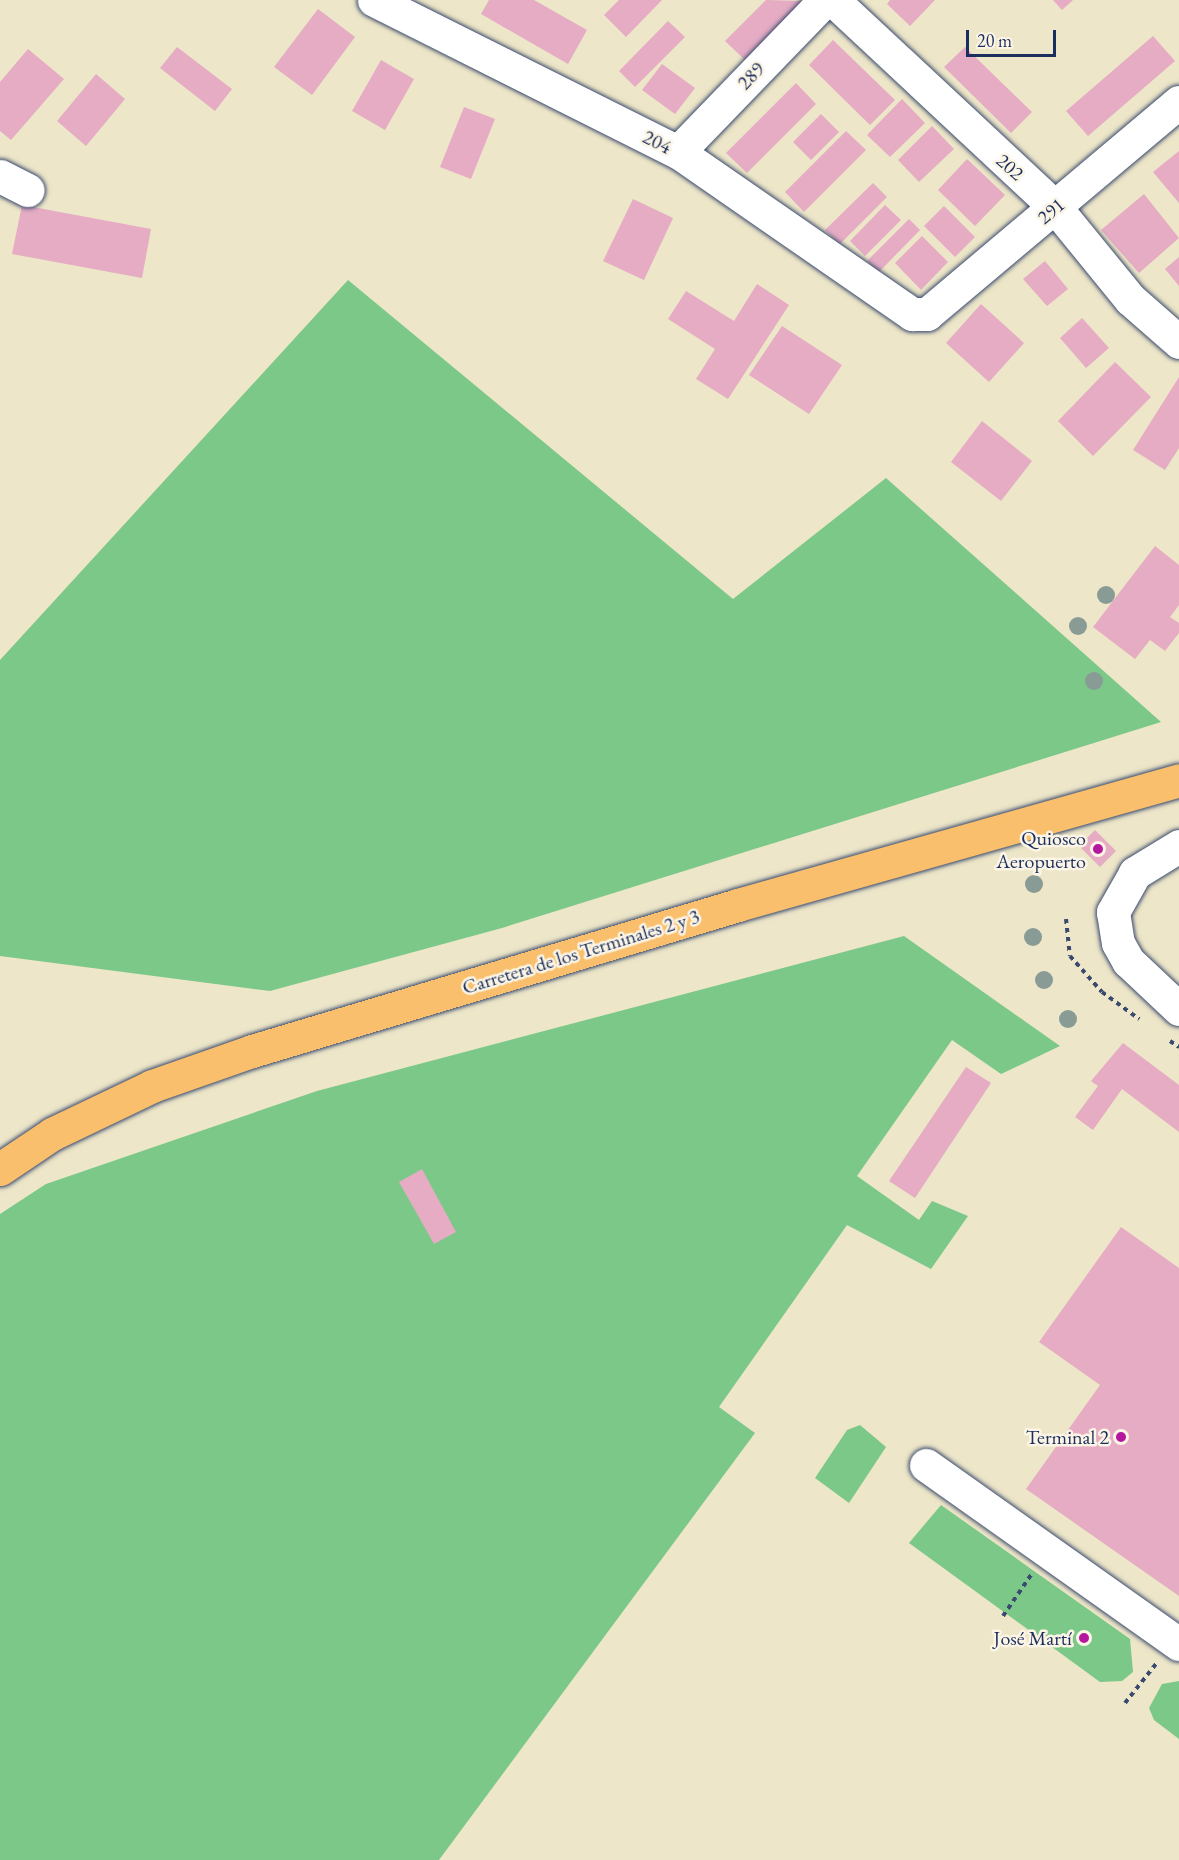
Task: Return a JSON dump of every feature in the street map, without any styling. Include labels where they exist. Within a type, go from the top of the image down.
[{"type":"main road","name":"Carretera de los Terminales 2 y 3","points":[[0,1168],[52,1134],[152,1086],[252,1051],[1179,780]]},
{"type":"street","name":"204","points":[[375,0],[678,152],[920,315]]},
{"type":"street","name":"289","points":[[678,152],[825,0]]},
{"type":"street","name":"202","points":[[832,0],[1055,207],[1130,299],[1179,342]]},
{"type":"street","name":"291","points":[[920,315],[927,314],[1179,102]]},
{"type":"street","points":[[1179,846],[1135,873],[1113,912],[1118,943],[1128,961],[1179,1009]]},
{"type":"street","points":[[926,1466],[1176,1642]]},
{"type":"path","points":[[1125,1703],[1176,1642]]},
{"type":"green space","points":[[348,280],[733,599],[886,478],[1161,722],[502,928],[270,991],[0,956],[0,660]]},
{"type":"green space","points":[[904,936],[1060,1046],[1001,1074],[952,1040],[857,1176],[919,1220],[932,1201],[968,1216],[931,1269],[847,1225],[719,1407],[755,1433],[439,1860],[0,1860],[0,1214],[46,1184],[317,1091]]},
{"type":"green space","points":[[860,1425],[886,1447],[849,1503],[815,1478],[847,1430]]},
{"type":"green space","points":[[941,1505],[1130,1639],[1133,1672],[1122,1681],[1100,1682],[909,1543]]},
{"type":"green space","points":[[1179,1681],[1179,1739],[1154,1720],[1149,1708],[1162,1684]]},
{"type":"building","points":[[489,0],[534,0],[587,30],[568,64],[481,14]]},
{"type":"building","points":[[619,0],[662,0],[626,37],[604,15]]},
{"type":"building","points":[[766,0],[803,1],[745,60],[725,41]]},
{"type":"building","points":[[890,0],[935,0],[910,26],[887,4]]},
{"type":"building","points":[[1053,0],[1073,0],[1062,10]]},
{"type":"building","points":[[318,9],[355,37],[312,95],[274,67]]},
{"type":"building","points":[[668,21],[685,37],[635,87],[619,71]]},
{"type":"building","points":[[1153,36],[1175,61],[1088,136],[1066,111]]},
{"type":"building","points":[[833,40],[895,100],[870,125],[809,65]]},
{"type":"building","points":[[177,47],[232,89],[215,111],[160,68]]},
{"type":"building","points":[[965,47],[1032,112],[1011,133],[944,67]]},
{"type":"building","points":[[28,49],[64,79],[11,140],[0,131],[0,82]]},
{"type":"building","points":[[381,60],[414,79],[385,130],[352,111]]},
{"type":"building","points":[[662,64],[695,88],[675,114],[642,90]]},
{"type":"building","points":[[96,74],[125,99],[86,146],[57,121]]},
{"type":"building","points":[[796,83],[816,104],[747,173],[726,153]]},
{"type":"building","points":[[902,99],[925,123],[890,157],[867,135]]},
{"type":"building","points":[[464,107],[495,119],[471,179],[440,167]]},
{"type":"building","points":[[821,114],[839,132],[811,160],[793,142]]},
{"type":"building","points":[[932,126],[954,149],[919,182],[898,160]]},
{"type":"building","points":[[846,131],[866,150],[804,212],[785,192]]},
{"type":"building","points":[[1179,151],[1179,203],[1153,172]]},
{"type":"building","points":[[967,159],[1005,195],[975,226],[938,190]]},
{"type":"building","points":[[873,183],[887,197],[840,244],[825,230]]},
{"type":"building","points":[[1144,194],[1179,238],[1139,273],[1101,230]]},
{"type":"building","points":[[633,199],[673,218],[644,280],[603,261]]},
{"type":"building","points":[[22,205],[151,229],[142,278],[12,254]]},
{"type":"building","points":[[885,205],[901,220],[865,256],[850,241]]},
{"type":"building","points":[[944,206],[975,237],[955,257],[924,226]]},
{"type":"building","points":[[909,219],[920,230],[879,272],[867,261]]},
{"type":"building","points":[[922,236],[948,262],[921,290],[895,263]]},
{"type":"building","points":[[1179,257],[1179,286],[1165,269]]},
{"type":"building","points":[[1045,261],[1068,289],[1047,306],[1023,279]]},
{"type":"building","points":[[757,284],[789,305],[728,399],[696,379],[715,349],[668,319],[686,291],[734,321]]},
{"type":"building","points":[[981,304],[1024,343],[989,382],[946,343]]},
{"type":"building","points":[[1082,318],[1109,348],[1086,368],[1060,338]]},
{"type":"building","points":[[782,326],[842,365],[809,414],[749,375]]},
{"type":"building","points":[[1115,362],[1151,397],[1093,456],[1058,421]]},
{"type":"building","points":[[1179,377],[1179,448],[1165,470],[1133,450]]},
{"type":"building","points":[[982,421],[1032,461],[1001,501],[951,462]]},
{"type":"building","points":[[1155,546],[1179,565],[1179,605],[1170,617],[1179,623],[1179,633],[1165,651],[1150,640],[1135,659],[1093,627]]},
{"type":"building","name":"Quiosco Aeropuerto","points":[[1095,830],[1116,851],[1100,867],[1079,846]]},
{"type":"building","points":[[1123,1043],[1179,1085],[1179,1132],[1122,1089],[1093,1130],[1075,1117],[1098,1086],[1091,1081]]},
{"type":"building","points":[[966,1067],[991,1083],[915,1198],[889,1181]]},
{"type":"building","points":[[422,1169],[456,1232],[434,1244],[399,1182]]},
{"type":"building","name":"Terminal 2","points":[[1121,1227],[1179,1268],[1179,1596],[1026,1489],[1100,1385],[1039,1342]]},
{"type":"place","name":"Quiosco Aeropuerto","points":[[1098,849]]},
{"type":"place","name":"Terminal 2","points":[[1121,1437]]},
{"type":"place","name":"José Martí","points":[[1084,1638]]}]
